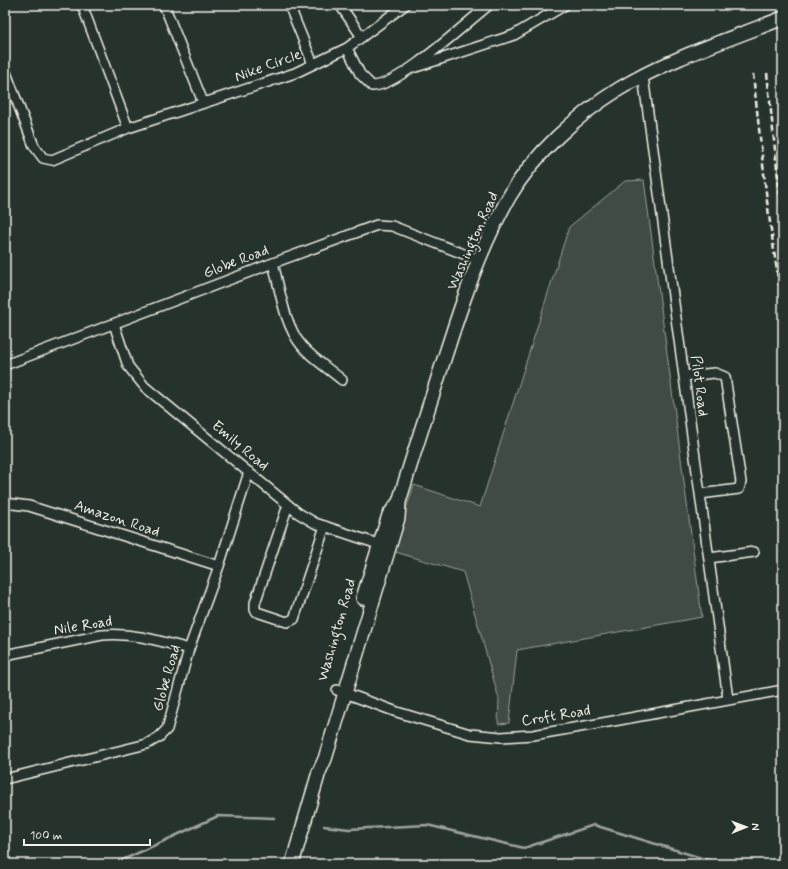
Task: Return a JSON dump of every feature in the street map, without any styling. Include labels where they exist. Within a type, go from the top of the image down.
[{"type":"main road","name":"Washington Road","points":[[292,864],[319,772],[325,759],[341,691],[383,546],[398,518],[399,502],[463,302],[478,260],[509,197],[557,138],[586,113],[619,89],[643,76],[697,52],[783,18]]},
{"type":"street","points":[[82,5],[128,128]]},
{"type":"street","points":[[164,5],[203,102]]},
{"type":"street","points":[[289,5],[313,64]]},
{"type":"street","points":[[340,5],[362,37]]},
{"type":"street","name":"Nike Circle","points":[[5,70],[34,146],[42,158],[52,160],[128,128],[203,102],[276,80],[313,64],[347,48],[405,5]]},
{"type":"street","points":[[347,48],[360,74],[372,86],[383,85],[411,69],[489,5]]},
{"type":"street","points":[[411,69],[514,35],[565,5]]},
{"type":"street","name":"Pilot Road","points":[[643,76],[728,699]]},
{"type":"street","name":"Globe Road","points":[[5,365],[273,263],[383,224],[392,226],[478,260]]},
{"type":"street","points":[[273,263],[286,313],[294,335],[302,346],[342,380]]},
{"type":"street","name":"Emily Road","points":[[114,324],[124,356],[135,376],[145,387],[288,505],[310,520],[383,546]]},
{"type":"street","points":[[684,376],[715,373],[725,377],[742,482],[739,489],[700,494]]},
{"type":"street","name":"Globe Road","points":[[5,779],[147,744],[159,737],[167,729],[189,649],[219,566],[249,472]]},
{"type":"street","name":"Amazon Road","points":[[5,503],[29,506],[219,566]]},
{"type":"street","points":[[288,505],[255,602],[255,610],[257,612],[287,622],[294,619],[325,526]]},
{"type":"street","points":[[708,558],[754,552]]},
{"type":"street","name":"Nile Road","points":[[5,655],[102,634],[116,633],[136,635],[189,649]]},
{"type":"street","name":"Croft Road","points":[[341,691],[397,712],[470,734],[501,737],[533,735],[590,726],[728,699],[783,690]]},
{"type":"shaded area","points":[[644,180],[702,617],[517,650],[509,723],[498,724],[499,699],[463,572],[392,551],[414,485],[480,507],[569,227],[625,181]]},
{"type":"waterway","points":[[114,864],[218,816],[274,818]]},
{"type":"waterway","points":[[324,826],[349,829],[427,825],[524,848],[594,825],[721,864]]},
{"type":"railway","points":[[767,73],[783,226]]},
{"type":"railway","points":[[753,74],[767,201],[783,314]]}]
